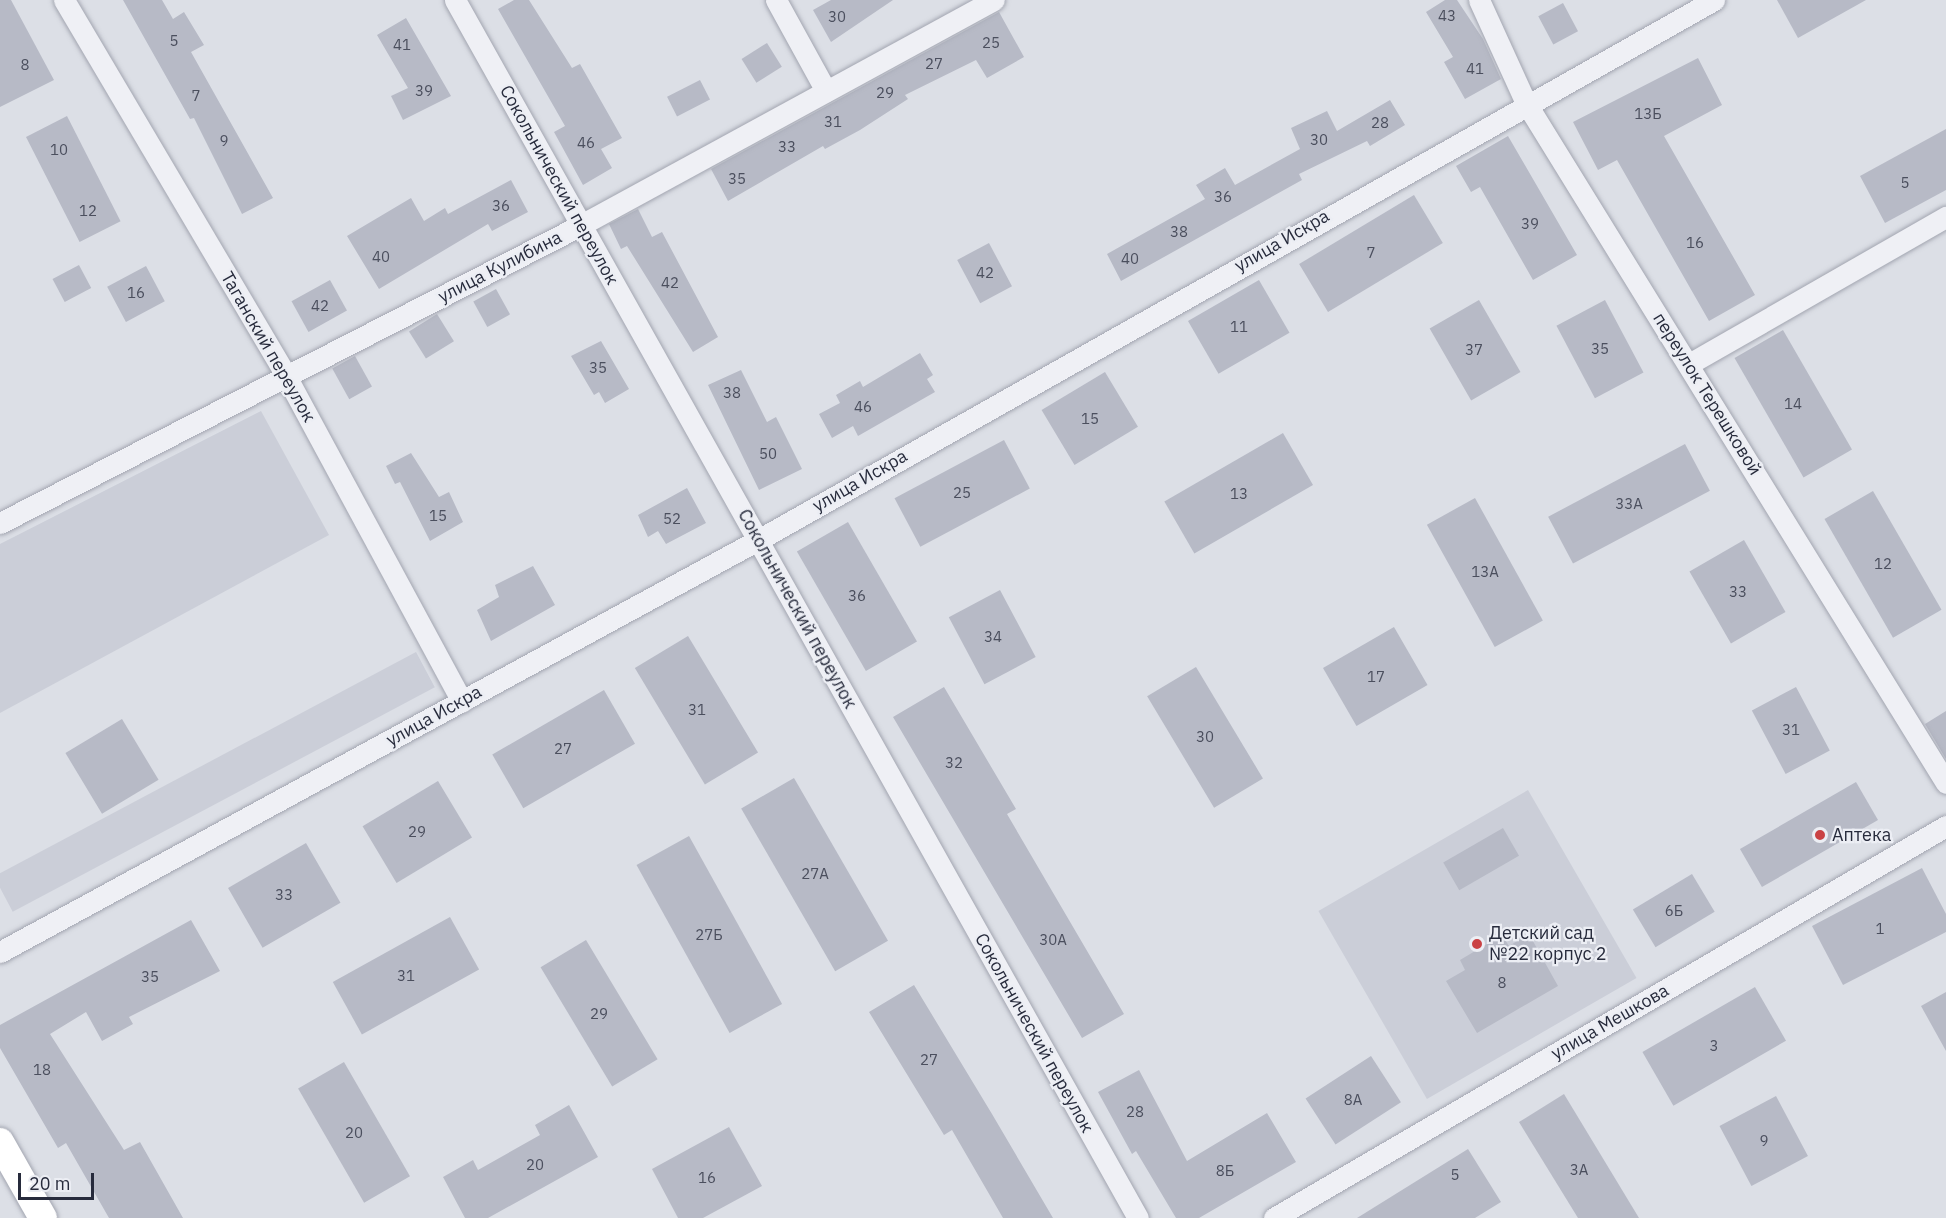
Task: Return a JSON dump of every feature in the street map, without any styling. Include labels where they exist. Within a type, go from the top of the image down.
[{"type":"main road","points":[[0,1142],[43,1218]]},
{"type":"street","name":"Таганский переулок","points":[[64,0],[286,376],[462,701]]},
{"type":"street","name":"Сокольнический переулок","points":[[455,0],[1138,1218]]},
{"type":"street","points":[[776,0],[826,91]]},
{"type":"street","name":"улица Кулибина","points":[[0,523],[581,225],[994,0]]},
{"type":"street","name":"переулок Терешковой","points":[[1479,0],[1526,103],[1946,783]]},
{"type":"street","name":"улица Искра","points":[[0,952],[758,540],[1526,103],[1714,0]]},
{"type":"street","points":[[1689,364],[1946,217]]},
{"type":"street","name":"улица Мешкова","points":[[1274,1218],[1946,826]]},
{"type":"shaded area","points":[[261,411],[329,535],[0,713],[0,544]]},
{"type":"shaded area","points":[[416,652],[435,687],[13,912],[0,888],[0,873]]},
{"type":"shaded area","name":"Детский сад №22 корпус 2","points":[[1528,790],[1636,978],[1427,1099],[1318,911]]},
{"type":"building","points":[[0,0],[11,0],[54,80],[0,107]]},
{"type":"building","points":[[123,0],[162,0],[173,19],[184,12],[204,45],[191,52],[273,198],[242,214],[194,118],[190,119]]},
{"type":"building","points":[[514,0],[529,0],[572,68],[580,64],[622,138],[601,149],[612,168],[583,185],[554,132],[565,126],[498,9]]},
{"type":"building","points":[[831,0],[893,0],[831,42],[813,10]]},
{"type":"building","points":[[1445,0],[1457,0],[1483,39],[1501,79],[1465,99],[1444,62],[1453,57],[1426,12]]},
{"type":"building","points":[[1777,0],[1866,0],[1798,38]]},
{"type":"building","points":[[1563,3],[1578,31],[1553,44],[1538,16]]},
{"type":"building","points":[[999,12],[1024,57],[987,78],[976,60],[905,95],[908,99],[860,130],[825,149],[823,146],[728,201],[711,169]]},
{"type":"building","points":[[406,18],[451,96],[403,120],[391,96],[408,88],[377,35]]},
{"type":"building","points":[[767,43],[782,67],[756,83],[742,59]]},
{"type":"building","points":[[1698,58],[1722,105],[1664,136],[1755,295],[1709,321],[1617,160],[1598,170],[1573,122]]},
{"type":"building","points":[[700,80],[710,100],[677,116],[667,97]]},
{"type":"building","points":[[1390,100],[1405,125],[1370,146],[1367,141],[1299,174],[1302,180],[1121,281],[1107,254],[1205,199],[1196,185],[1225,168],[1235,185],[1300,149],[1291,128],[1327,111],[1337,131]]},
{"type":"building","points":[[67,116],[121,221],[80,242],[26,137]]},
{"type":"building","points":[[1946,129],[1946,190],[1885,223],[1860,176]]},
{"type":"building","points":[[1508,136],[1577,255],[1533,280],[1480,187],[1471,192],[1456,166]]},
{"type":"building","points":[[511,180],[528,212],[492,231],[488,224],[379,289],[347,236],[411,198],[424,221],[445,208],[448,214]]},
{"type":"building","points":[[1414,195],[1443,243],[1328,312],[1299,264]]},
{"type":"building","points":[[638,209],[652,237],[662,232],[718,337],[693,352],[627,246],[621,249],[609,224]]},
{"type":"building","points":[[989,243],[1012,286],[980,303],[957,260]]},
{"type":"building","points":[[79,265],[91,288],[65,302],[53,279]]},
{"type":"building","points":[[146,266],[165,301],[126,322],[107,287]]},
{"type":"building","points":[[330,280],[347,311],[308,332],[292,301]]},
{"type":"building","points":[[1259,280],[1290,333],[1218,374],[1188,321]]},
{"type":"building","points":[[496,289],[510,314],[487,327],[473,302]]},
{"type":"building","points":[[1479,300],[1520,372],[1471,400],[1430,328]]},
{"type":"building","points":[[1605,300],[1643,372],[1595,398],[1556,326]]},
{"type":"building","points":[[437,314],[454,341],[426,359],[409,331]]},
{"type":"building","points":[[1783,330],[1852,450],[1804,478],[1735,358]]},
{"type":"building","points":[[601,341],[629,389],[605,403],[599,392],[594,395],[571,356]]},
{"type":"building","points":[[920,353],[933,375],[927,379],[935,392],[858,436],[853,426],[832,438],[819,414],[840,403],[836,395],[860,381],[863,387]]},
{"type":"building","points":[[355,356],[372,387],[349,399],[332,369]]},
{"type":"building","points":[[741,370],[767,422],[776,417],[802,469],[759,490],[708,385]]},
{"type":"building","points":[[1105,372],[1138,427],[1075,465],[1042,410]]},
{"type":"building","points":[[1283,433],[1313,485],[1194,553],[1164,502]]},
{"type":"building","points":[[1004,440],[1030,489],[920,547],[895,498]]},
{"type":"building","points":[[1685,444],[1710,491],[1573,564],[1548,517]]},
{"type":"building","points":[[411,453],[439,497],[449,492],[463,522],[430,541],[400,482],[395,484],[386,466]]},
{"type":"building","points":[[687,488],[706,523],[666,544],[658,531],[648,537],[638,515]]},
{"type":"building","points":[[1873,491],[1942,610],[1893,638],[1825,519]]},
{"type":"building","points":[[1475,498],[1543,620],[1495,647],[1427,525]]},
{"type":"building","points":[[848,522],[917,642],[866,671],[797,552]]},
{"type":"building","points":[[1744,540],[1786,612],[1731,643],[1689,572]]},
{"type":"building","points":[[533,566],[555,605],[491,641],[477,610],[499,597],[495,585]]},
{"type":"building","points":[[1000,590],[1036,657],[984,684],[949,617]]},
{"type":"building","points":[[1394,627],[1428,685],[1356,726],[1323,668]]},
{"type":"building","points":[[688,636],[758,753],[705,785],[635,668]]},
{"type":"building","points":[[1196,667],[1263,778],[1214,808],[1147,696]]},
{"type":"building","points":[[944,687],[1016,809],[1007,814],[1124,1014],[1082,1038],[893,717]]},
{"type":"building","points":[[1796,687],[1830,751],[1786,774],[1752,710]]},
{"type":"building","points":[[604,690],[635,744],[523,808],[492,754]]},
{"type":"building","points":[[1946,711],[1946,759],[1925,724]]},
{"type":"building","points":[[122,719],[159,780],[102,814],[65,753]]},
{"type":"building","points":[[794,778],[888,941],[835,971],[741,809]]},
{"type":"building","points":[[438,781],[472,838],[397,883],[363,826]]},
{"type":"building","points":[[1856,782],[1878,820],[1762,887],[1740,849]]},
{"type":"building","points":[[1503,828],[1519,856],[1459,890],[1443,863]]},
{"type":"building","points":[[689,836],[782,1004],[730,1033],[637,865]]},
{"type":"building","points":[[306,843],[340,903],[263,948],[228,888]]},
{"type":"building","points":[[1922,868],[1946,914],[1946,932],[1843,985],[1812,926]]},
{"type":"building","points":[[1692,874],[1715,912],[1656,947],[1633,910]]},
{"type":"building","points":[[450,917],[479,969],[362,1034],[333,982]]},
{"type":"building","points":[[191,920],[220,971],[129,1017],[133,1024],[102,1041],[86,1012],[50,1034],[124,1150],[140,1142],[183,1218],[109,1218],[66,1143],[58,1148],[0,1048],[0,1025]]},
{"type":"building","points":[[1529,934],[1558,986],[1477,1033],[1446,981],[1465,970],[1460,960],[1502,935],[1509,946]]},
{"type":"building","points":[[586,940],[658,1059],[612,1086],[541,967]]},
{"type":"building","points":[[914,985],[1053,1218],[1003,1218],[952,1130],[944,1135],[869,1012]]},
{"type":"building","points":[[1755,987],[1786,1041],[1673,1106],[1642,1052]]},
{"type":"building","points":[[1946,992],[1946,1051],[1921,1006]]},
{"type":"building","points":[[1371,1056],[1401,1102],[1336,1145],[1306,1098]]},
{"type":"building","points":[[344,1062],[410,1176],[364,1203],[298,1088]]},
{"type":"building","points":[[1139,1070],[1187,1161],[1267,1113],[1296,1162],[1199,1218],[1176,1218],[1136,1151],[1132,1154],[1098,1092]]},
{"type":"building","points":[[1564,1094],[1639,1218],[1578,1218],[1519,1122]]},
{"type":"building","points":[[1776,1096],[1808,1156],[1751,1186],[1719,1126]]},
{"type":"building","points":[[569,1105],[598,1157],[488,1218],[465,1218],[443,1177],[473,1160],[478,1170],[540,1135],[535,1125]]},
{"type":"building","points":[[729,1127],[762,1186],[703,1218],[678,1218],[652,1169]]},
{"type":"building","points":[[1468,1149],[1501,1202],[1475,1218],[1357,1218]]},
{"type":"place","name":"Аптека","points":[[1820,835]]},
{"type":"place","name":"Детский сад №22 корпус 2","points":[[1477,944]]}]
